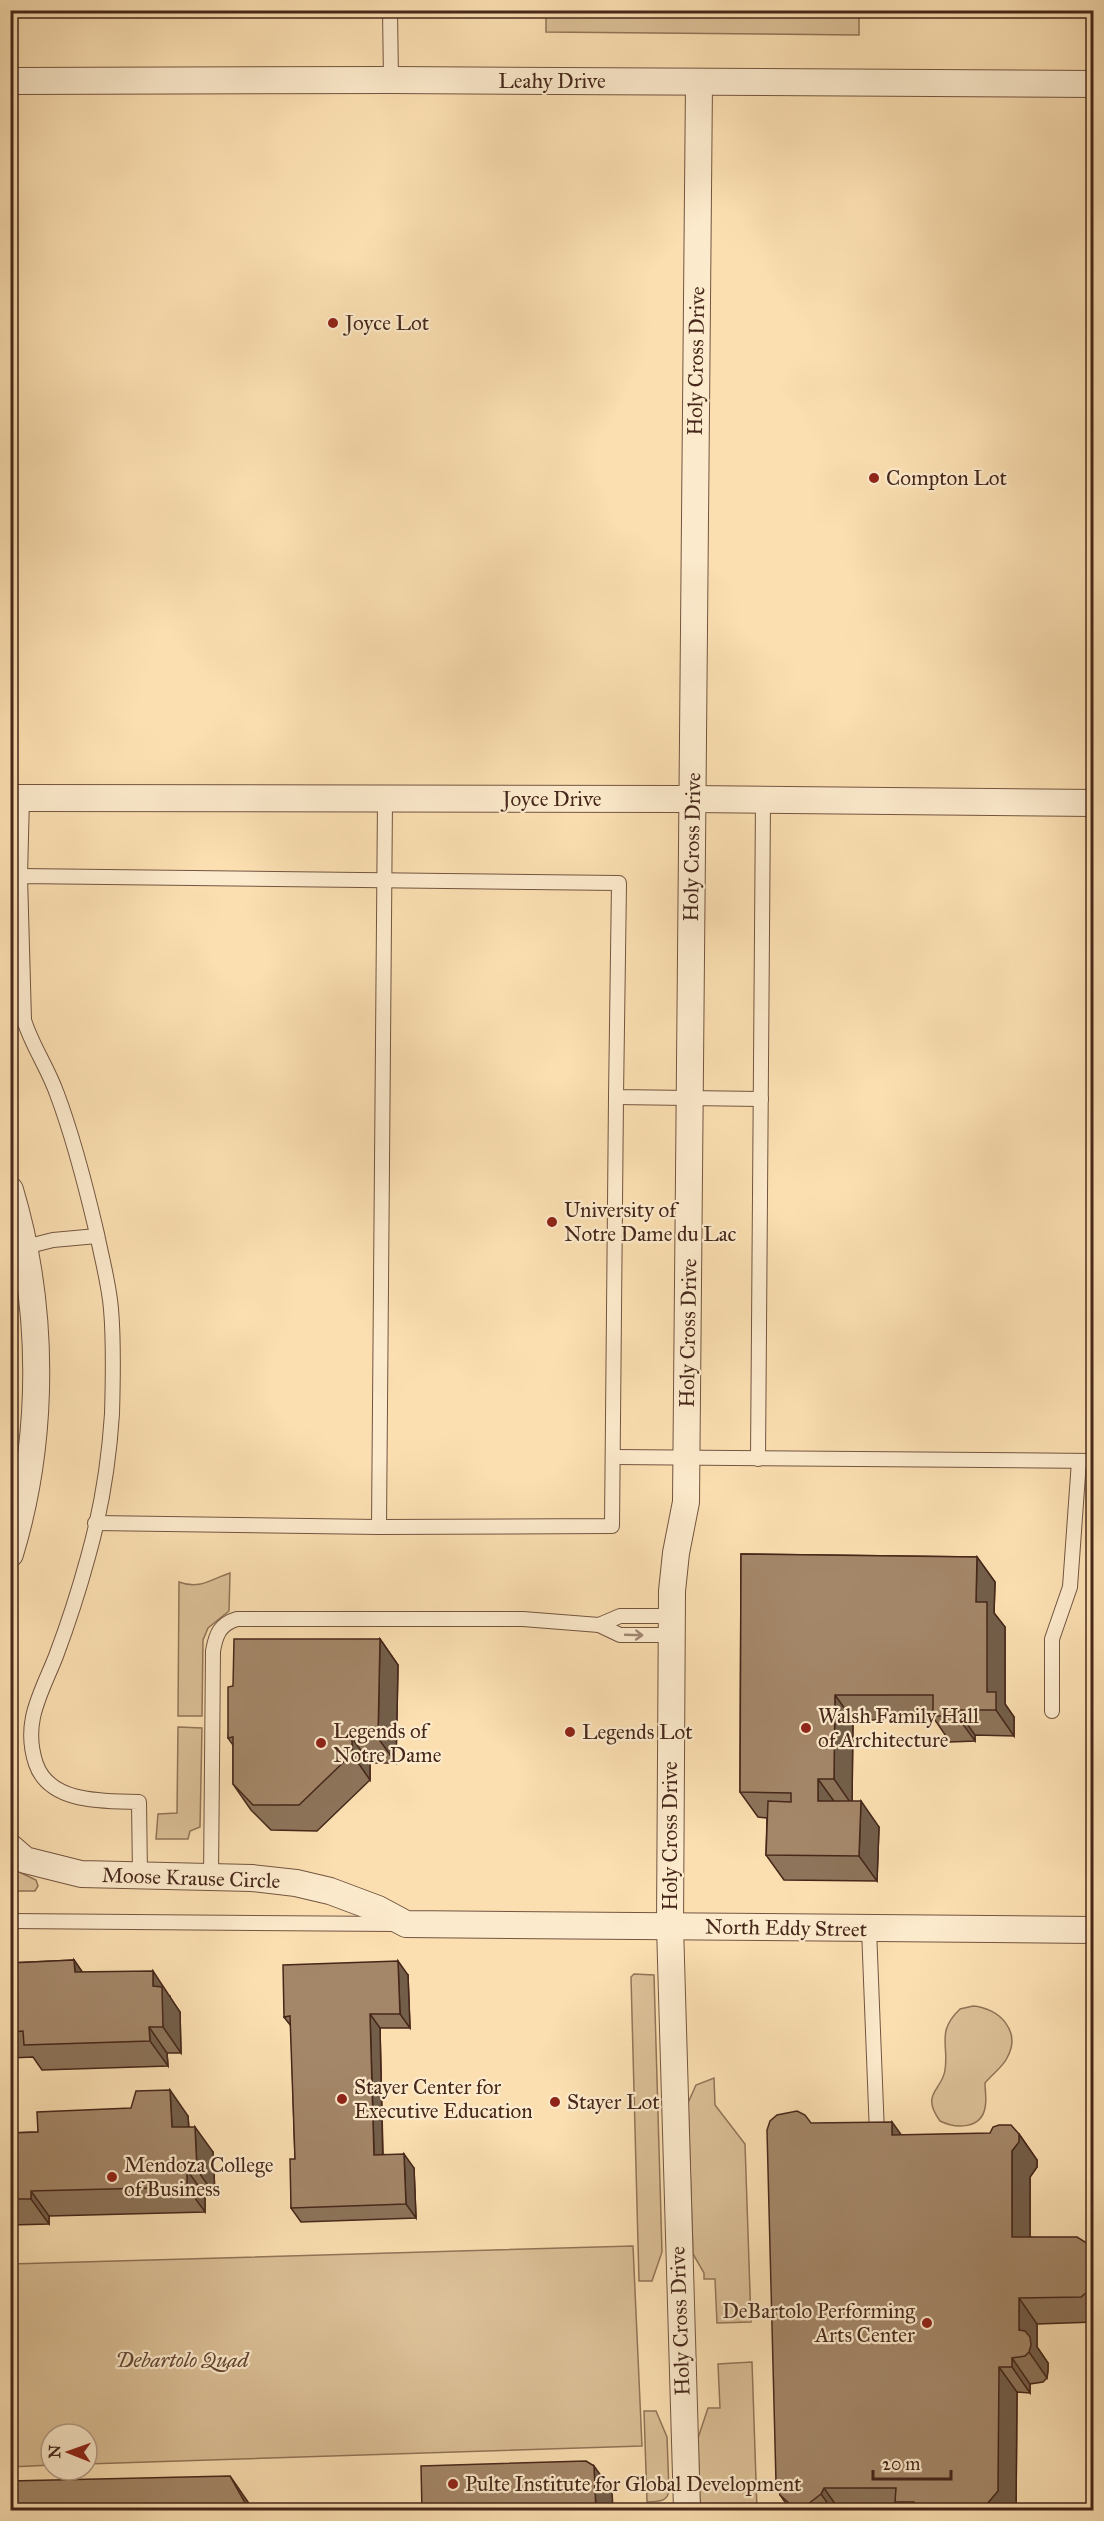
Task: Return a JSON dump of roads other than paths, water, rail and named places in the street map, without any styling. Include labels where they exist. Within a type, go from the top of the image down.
[{"type":"street","name":"Leahy Drive","points":[[10,81],[391,80],[1094,84]]},
{"type":"street","name":"Holy Cross Drive","points":[[687,2511],[670,1926],[672,1625],[676,1553],[686,1502],[687,1458],[699,82]]},
{"type":"street","name":"Joyce Drive","points":[[16,798],[692,799],[1094,803]]},
{"type":"street","points":[[10,1190],[25,1247],[35,1338],[35,1429],[25,1492],[10,1554]]},
{"type":"street","name":"Moose Krause Circle","points":[[10,1847],[25,1860],[81,1874],[211,1876],[296,1882],[330,1891],[378,1909],[406,1924]]},
{"type":"street","name":"North Eddy Street","points":[[406,1924],[1094,1930]]},
{"type":"lane","points":[[390,10],[391,80]]},
{"type":"lane","points":[[16,798],[24,1020],[57,1093],[88,1192],[105,1268],[111,1309],[112,1413],[105,1479],[89,1555],[68,1622],[35,1703],[31,1741],[37,1766],[52,1788],[85,1799],[139,1802],[140,1875]]},
{"type":"lane","points":[[379,1527],[385,800]]},
{"type":"lane","points":[[759,1459],[764,800]]},
{"type":"lane","points":[[20,876],[619,883],[612,1526],[379,1527],[95,1522]]},
{"type":"lane","points":[[616,1097],[761,1099]]},
{"type":"lane","points":[[25,1247],[53,1240],[97,1236]]},
{"type":"lane","points":[[614,1457],[1086,1461],[1070,1587],[1052,1639],[1052,1711]]},
{"type":"lane","points":[[599,1625],[620,1616],[672,1625]]},
{"type":"lane","points":[[211,1876],[213,1651],[216,1635],[225,1623],[237,1619],[523,1619],[599,1625],[620,1635],[672,1625]]},
{"type":"lane","points":[[10,1921],[406,1924]]},
{"type":"lane","points":[[868,1929],[877,2134]]},
{"type":"place","name":"Joyce Lot","points":[[333,323]]},
{"type":"place","name":"Compton Lot","points":[[874,478]]},
{"type":"place","name":"University of Notre Dame du Lac","points":[[552,1222]]},
{"type":"place","name":"Walsh Family Hall of Architecture","points":[[806,1728]]},
{"type":"place","name":"Legends Lot","points":[[570,1732]]},
{"type":"place","name":"Legends of Notre Dame","points":[[321,1743]]},
{"type":"place","name":"Stayer Center for Executive Education","points":[[342,2099]]},
{"type":"place","name":"Stayer Lot","points":[[555,2102]]},
{"type":"place","name":"Mendoza College of Business","points":[[112,2177]]},
{"type":"place","name":"DeBartolo Performing Arts Center","points":[[927,2323]]},
{"type":"place","name":"Pulte Institute for Global Development","points":[[453,2484]]},
{"type":"park label","name":"Debartolo Quad","points":[[182,2360]]}]
